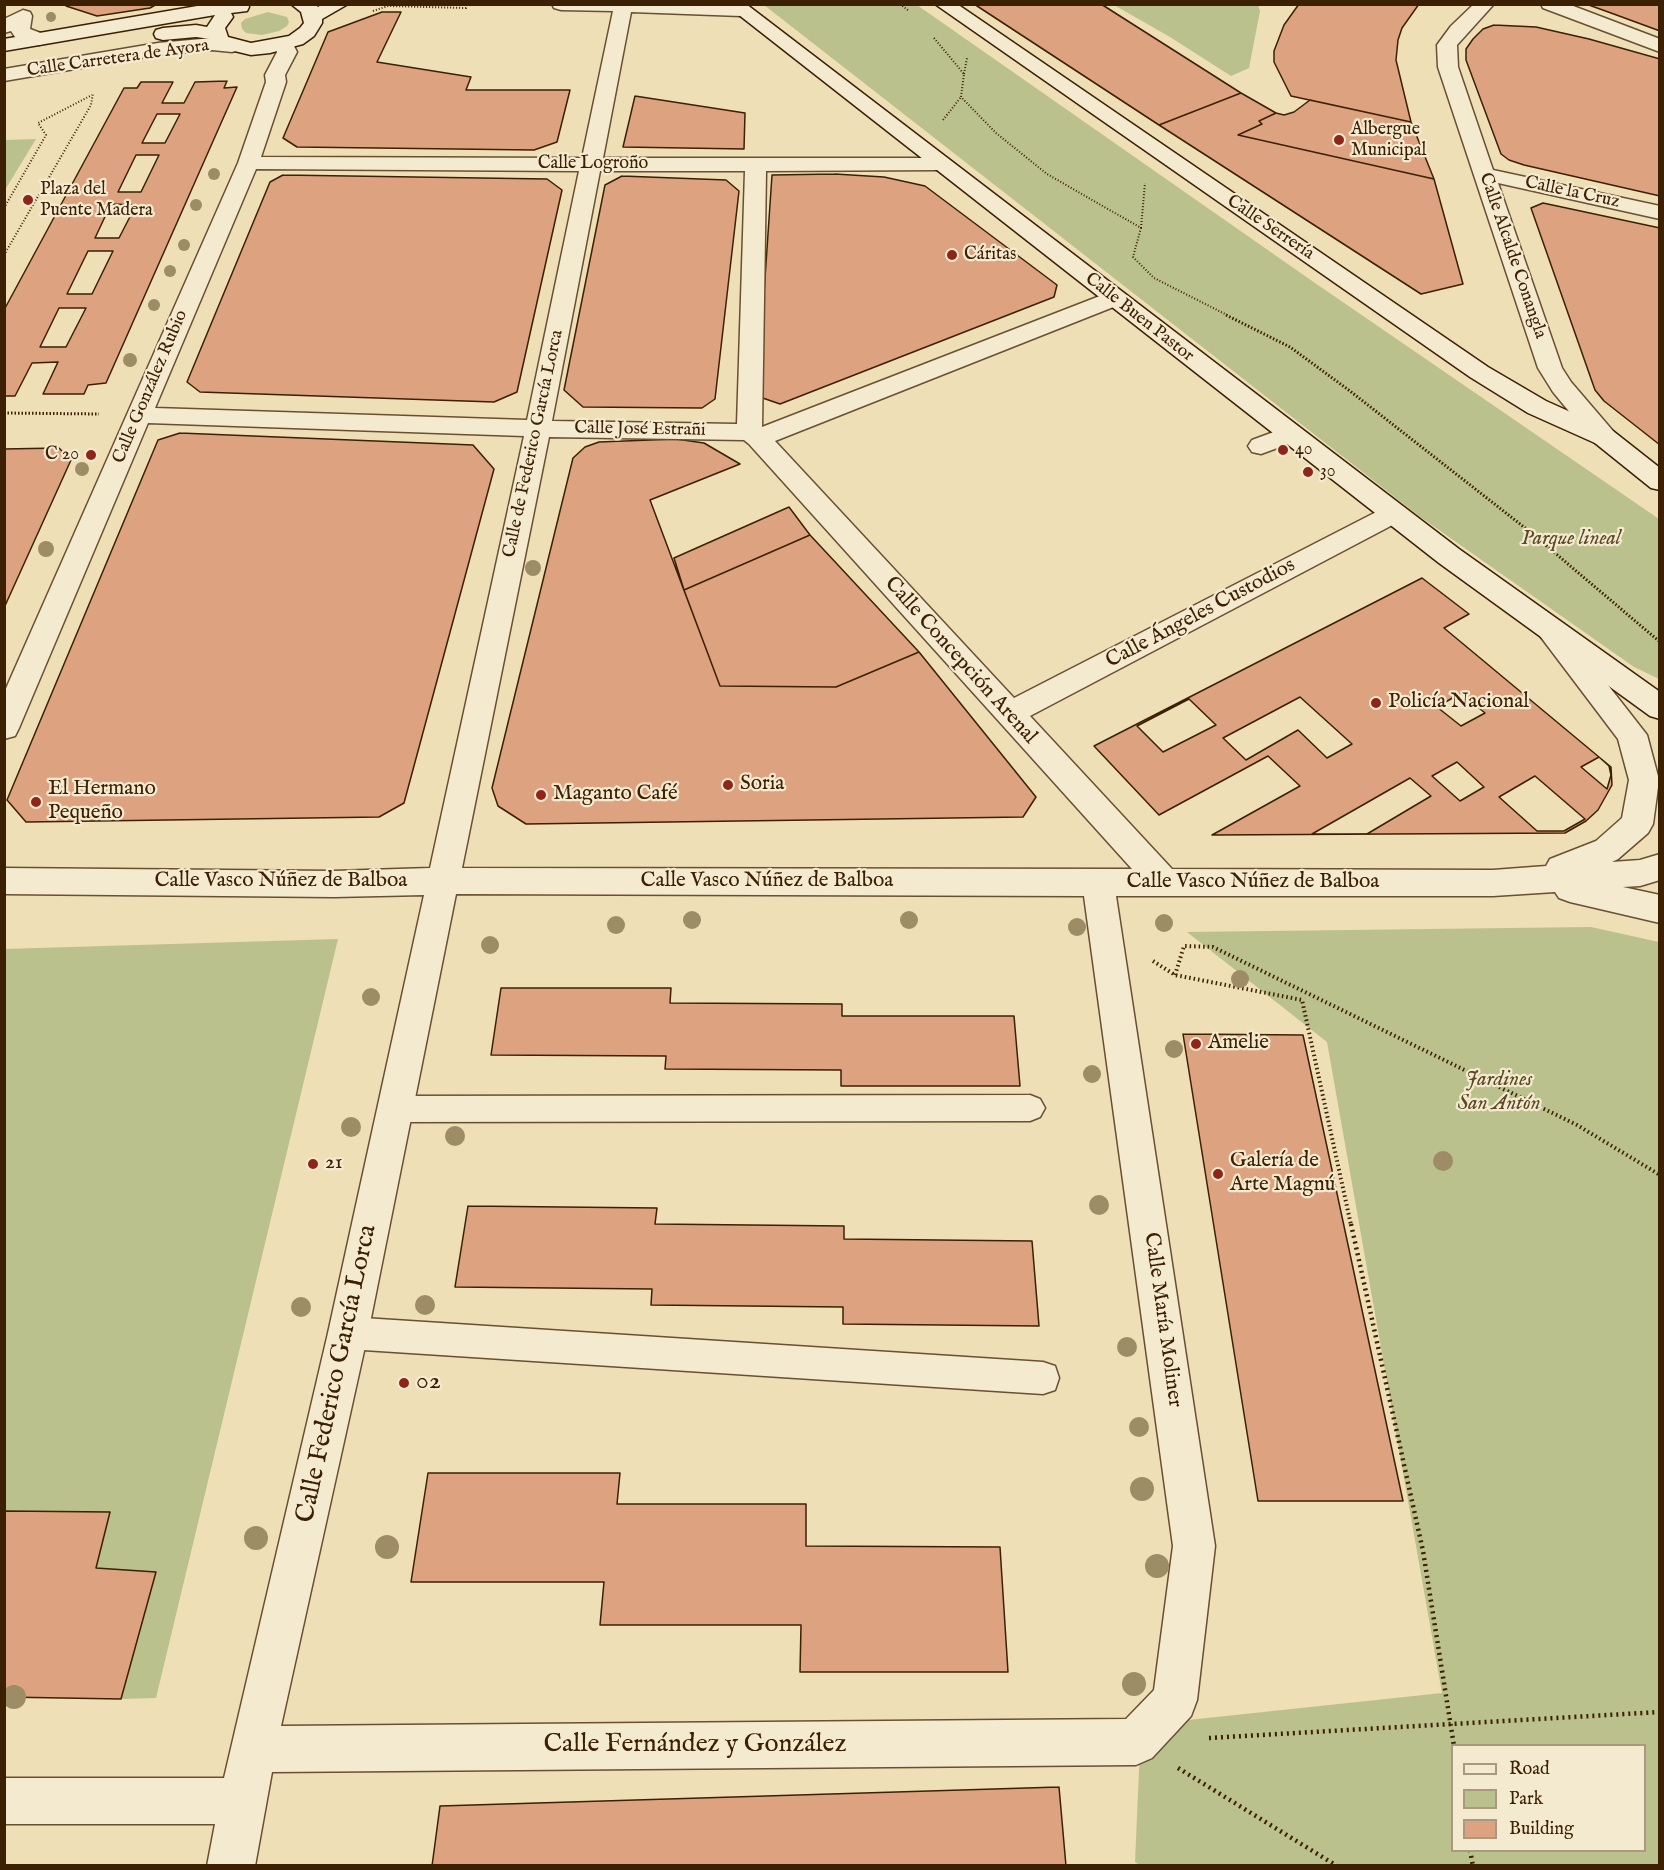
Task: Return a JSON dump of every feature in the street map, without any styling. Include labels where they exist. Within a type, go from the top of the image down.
[{"type":"street","points":[[244,6],[217,23],[225,41],[252,49],[285,44],[307,32],[313,23],[306,11],[339,4]]},
{"type":"street","points":[[561,4],[623,7],[737,7]]},
{"type":"street","name":"Calle Serrería","points":[[944,4],[1479,372],[1537,407],[1604,437]]},
{"type":"street","name":"Calle Alcalde Conangla","points":[[1485,4],[1458,30],[1447,45],[1446,55],[1550,368],[1568,394],[1604,437],[1659,482]]},
{"type":"street","points":[[1550,4],[1659,46]]},
{"type":"street","name":"Calle Carretera de Ayora","points":[[4,45],[200,11],[244,6]]},
{"type":"street","name":"Calle de Federico García Lorca","points":[[441,881],[538,429],[623,7]]},
{"type":"street","name":"Calle Buen Pastor","points":[[737,7],[1393,514],[1659,708]]},
{"type":"street","points":[[4,27],[30,12],[20,30],[39,39]]},
{"type":"street","name":"Calle Carretera de Ayora","points":[[4,60],[181,31],[225,41]]},
{"type":"street","name":"Calle Carretera de Ayora","points":[[4,75],[158,49],[225,41]]},
{"type":"street","name":"Calle González Rubio","points":[[4,728],[248,163],[276,82],[275,75],[287,52],[285,44]]},
{"type":"street","name":"Calle Logroño","points":[[248,163],[938,164]]},
{"type":"street","points":[[753,435],[756,165]]},
{"type":"street","name":"Calle la Cruz","points":[[1484,174],[1659,213]]},
{"type":"street","name":"Calle José Estrañi","points":[[138,415],[753,435],[1113,299]]},
{"type":"street","points":[[1261,446],[1290,434]]},
{"type":"street","name":"Calle Concepción Arenal","points":[[753,435],[1164,882]]},
{"type":"street","name":"Calle Ángeles Custodios","points":[[1009,714],[1393,514]]},
{"type":"street","name":"Calle Buen Pastor","points":[[1548,628],[1632,735],[1644,780]]},
{"type":"street","name":"Calle Vasco Núñez de Balboa","points":[[1530,880],[1607,850],[1637,824],[1644,780]]},
{"type":"street","name":"Calle Vasco Núñez de Balboa","points":[[4,880],[334,884],[441,881],[1493,883],[1640,873],[1659,867]]},
{"type":"street","points":[[1530,880],[1659,909]]},
{"type":"street","name":"Calle Federico García Lorca","points":[[231,1866],[253,1749],[348,1333],[441,881]]},
{"type":"street","name":"Calle María Moliner","points":[[1098,883],[1194,1546],[1174,1700],[1136,1742]]},
{"type":"street","name":"Calle Fernández y González","points":[[253,1749],[1136,1742]]},
{"type":"street","points":[[4,1801],[244,1801]]},
{"type":"lane","points":[[394,1109],[1030,1108]]},
{"type":"lane","points":[[348,1333],[1043,1378]]},
{"type":"path","points":[[900,4],[916,15]]},
{"type":"path","points":[[932,35],[964,74],[961,97],[996,133],[1047,174],[1141,228]]},
{"type":"path","points":[[4,208],[46,135],[38,123],[93,94],[99,87]]},
{"type":"path","points":[[4,255],[91,105],[93,94]]},
{"type":"path","points":[[1146,173],[1141,228],[1133,257],[1154,279],[1290,347],[1529,531],[1659,642]]},
{"type":"path","points":[[4,413],[100,414]]},
{"type":"path","points":[[1106,931],[1175,975],[1302,1000],[1423,1551],[1454,1744]]},
{"type":"path","points":[[1175,975],[1184,946],[1213,947],[1577,1125],[1659,1175]]},
{"type":"path","points":[[1136,1742],[1659,1712]]},
{"type":"path","points":[[1136,1742],[1337,1866]]},
{"type":"green space","name":"Parque lineal","points":[[764,5],[917,5],[1315,283],[1659,519],[1659,679],[1634,667],[1419,516]]},
{"type":"green space","points":[[1114,5],[1258,5],[1260,11],[1249,68],[1231,76]]},
{"type":"green space","points":[[268,12],[287,17],[289,22],[287,26],[279,31],[262,35],[246,33],[242,29],[241,23],[245,19]]},
{"type":"green space","points":[[36,139],[5,190],[5,140]]},
{"type":"green space","name":"Jardines San Antón","points":[[1591,927],[1659,942],[1659,1865],[1141,1866],[1135,1862],[1141,1725],[1442,1693],[1327,1042],[1187,932]]},
{"type":"green space","points":[[338,939],[156,1698],[121,1699],[155,1572],[96,1568],[110,1513],[5,1511],[4,949]]},
{"type":"building","points":[[69,4],[157,4],[150,8],[97,16],[66,6]]},
{"type":"building","points":[[974,4],[1101,4],[1241,93],[1159,125]]},
{"type":"building","points":[[1299,4],[1419,4],[1402,28],[1396,60],[1411,122],[1291,96],[1274,62],[1274,51],[1284,25]]},
{"type":"building","points":[[1586,4],[1660,4],[1660,31],[1611,13]]},
{"type":"building","points":[[382,12],[401,12],[377,62],[471,77],[466,90],[570,90],[557,142],[534,150],[297,147],[283,138],[328,32]]},
{"type":"building","points":[[1494,25],[1536,27],[1660,59],[1660,196],[1524,165],[1509,160],[1501,154],[1466,60],[1466,49],[1473,39],[1483,29]]},
{"type":"building","points":[[227,81],[224,88],[237,87],[106,383],[88,385],[84,394],[43,394],[58,362],[32,363],[15,396],[4,396],[4,310],[124,88],[137,88],[141,82],[173,82],[162,103],[184,103],[195,82]],"holes":[[[157,114],[180,114],[165,143],[142,143]],[[136,155],[159,155],[141,192],[118,192]],[[111,204],[136,205],[119,238],[95,238]],[[88,251],[113,251],[92,294],[67,294]],[[59,308],[86,308],[66,347],[40,347]]]},
{"type":"building","points":[[1241,93],[1276,113],[1259,121],[1262,124],[1238,135],[1434,179],[1463,284],[1421,294],[1159,125]]},
{"type":"building","points":[[635,96],[745,113],[744,149],[623,147]]},
{"type":"building","name":"Albergue Municipal","points":[[1310,100],[1411,122],[1434,179],[1238,135],[1262,124],[1259,121],[1276,113],[1284,115],[1294,112]]},
{"type":"building","points":[[835,174],[884,177],[925,186],[1057,285],[1054,297],[780,404],[757,396],[772,175]]},
{"type":"building","points":[[283,175],[547,179],[562,190],[517,392],[494,402],[200,392],[187,382],[270,182]]},
{"type":"building","points":[[622,176],[726,180],[739,191],[715,399],[702,408],[583,407],[564,390],[605,185]]},
{"type":"building","points":[[1543,203],[1660,228],[1660,445],[1604,401],[1595,390],[1531,208]]},
{"type":"building","points":[[180,433],[473,445],[494,469],[404,803],[379,817],[26,822],[7,800],[158,440]]},
{"type":"building","points":[[676,439],[704,443],[740,464],[650,500],[720,686],[836,687],[919,652],[1036,797],[1023,817],[526,824],[498,806],[492,788],[573,458],[585,447],[599,442]]},
{"type":"building","points":[[59,448],[71,460],[4,608],[4,449]]},
{"type":"building","points":[[789,507],[810,535],[684,590],[674,558]]},
{"type":"building","points":[[810,535],[919,652],[836,687],[720,686],[684,590]]},
{"type":"building","name":"Policía Nacional","points":[[1422,578],[1469,614],[1444,628],[1599,757],[1611,767],[1612,785],[1598,810],[1586,821],[1565,833],[1212,835],[1300,786],[1268,756],[1159,815],[1094,746]],"holes":[[[1461,693],[1485,713],[1461,726],[1437,707]],[[1300,697],[1352,744],[1327,758],[1298,730],[1246,760],[1223,738]],[[1189,699],[1216,725],[1163,752],[1137,726]],[[1599,757],[1609,766],[1611,775],[1607,789],[1581,767]],[[1457,762],[1484,787],[1460,801],[1432,776]],[[1535,776],[1585,819],[1564,831],[1537,831],[1499,797]],[[1410,778],[1431,796],[1367,834],[1312,834]]]},
{"type":"building","points":[[501,988],[671,988],[670,1003],[842,1004],[842,1016],[1014,1016],[1020,1086],[841,1086],[841,1070],[665,1069],[666,1056],[491,1055]]},
{"type":"building","points":[[1183,1034],[1303,1035],[1403,1501],[1258,1501]]},
{"type":"building","points":[[468,1206],[657,1208],[655,1224],[844,1226],[844,1239],[1032,1241],[1039,1326],[843,1324],[843,1307],[651,1305],[652,1289],[455,1287]]},
{"type":"building","points":[[428,1473],[620,1473],[617,1504],[806,1504],[806,1546],[1000,1547],[1008,1672],[800,1672],[801,1625],[600,1625],[604,1582],[411,1582]]},
{"type":"building","points":[[4,1511],[110,1512],[96,1568],[156,1572],[121,1699],[4,1697]]},
{"type":"building","points":[[1059,1787],[1066,1866],[432,1866],[440,1806]]},
{"type":"place","name":"Albergue Municipal","points":[[1339,140]]},
{"type":"place","name":"Plaza del Puente Madera","points":[[28,200]]},
{"type":"place","name":"Cáritas","points":[[952,255]]},
{"type":"place","name":"40","points":[[1283,450]]},
{"type":"place","name":"C 20","points":[[91,455]]},
{"type":"place","name":"30","points":[[1308,472]]},
{"type":"place","name":"Policía Nacional","points":[[1376,703]]},
{"type":"place","name":"Soria","points":[[728,785]]},
{"type":"place","name":"Maganto Café","points":[[541,795]]},
{"type":"place","name":"El Hermano Pequeño","points":[[36,802]]},
{"type":"place","name":"Amelie","points":[[1196,1044]]},
{"type":"place","name":"21","points":[[313,1164]]},
{"type":"place","name":"Galería de Arte Magnú","points":[[1218,1174]]},
{"type":"place","name":"02","points":[[404,1383]]}]
